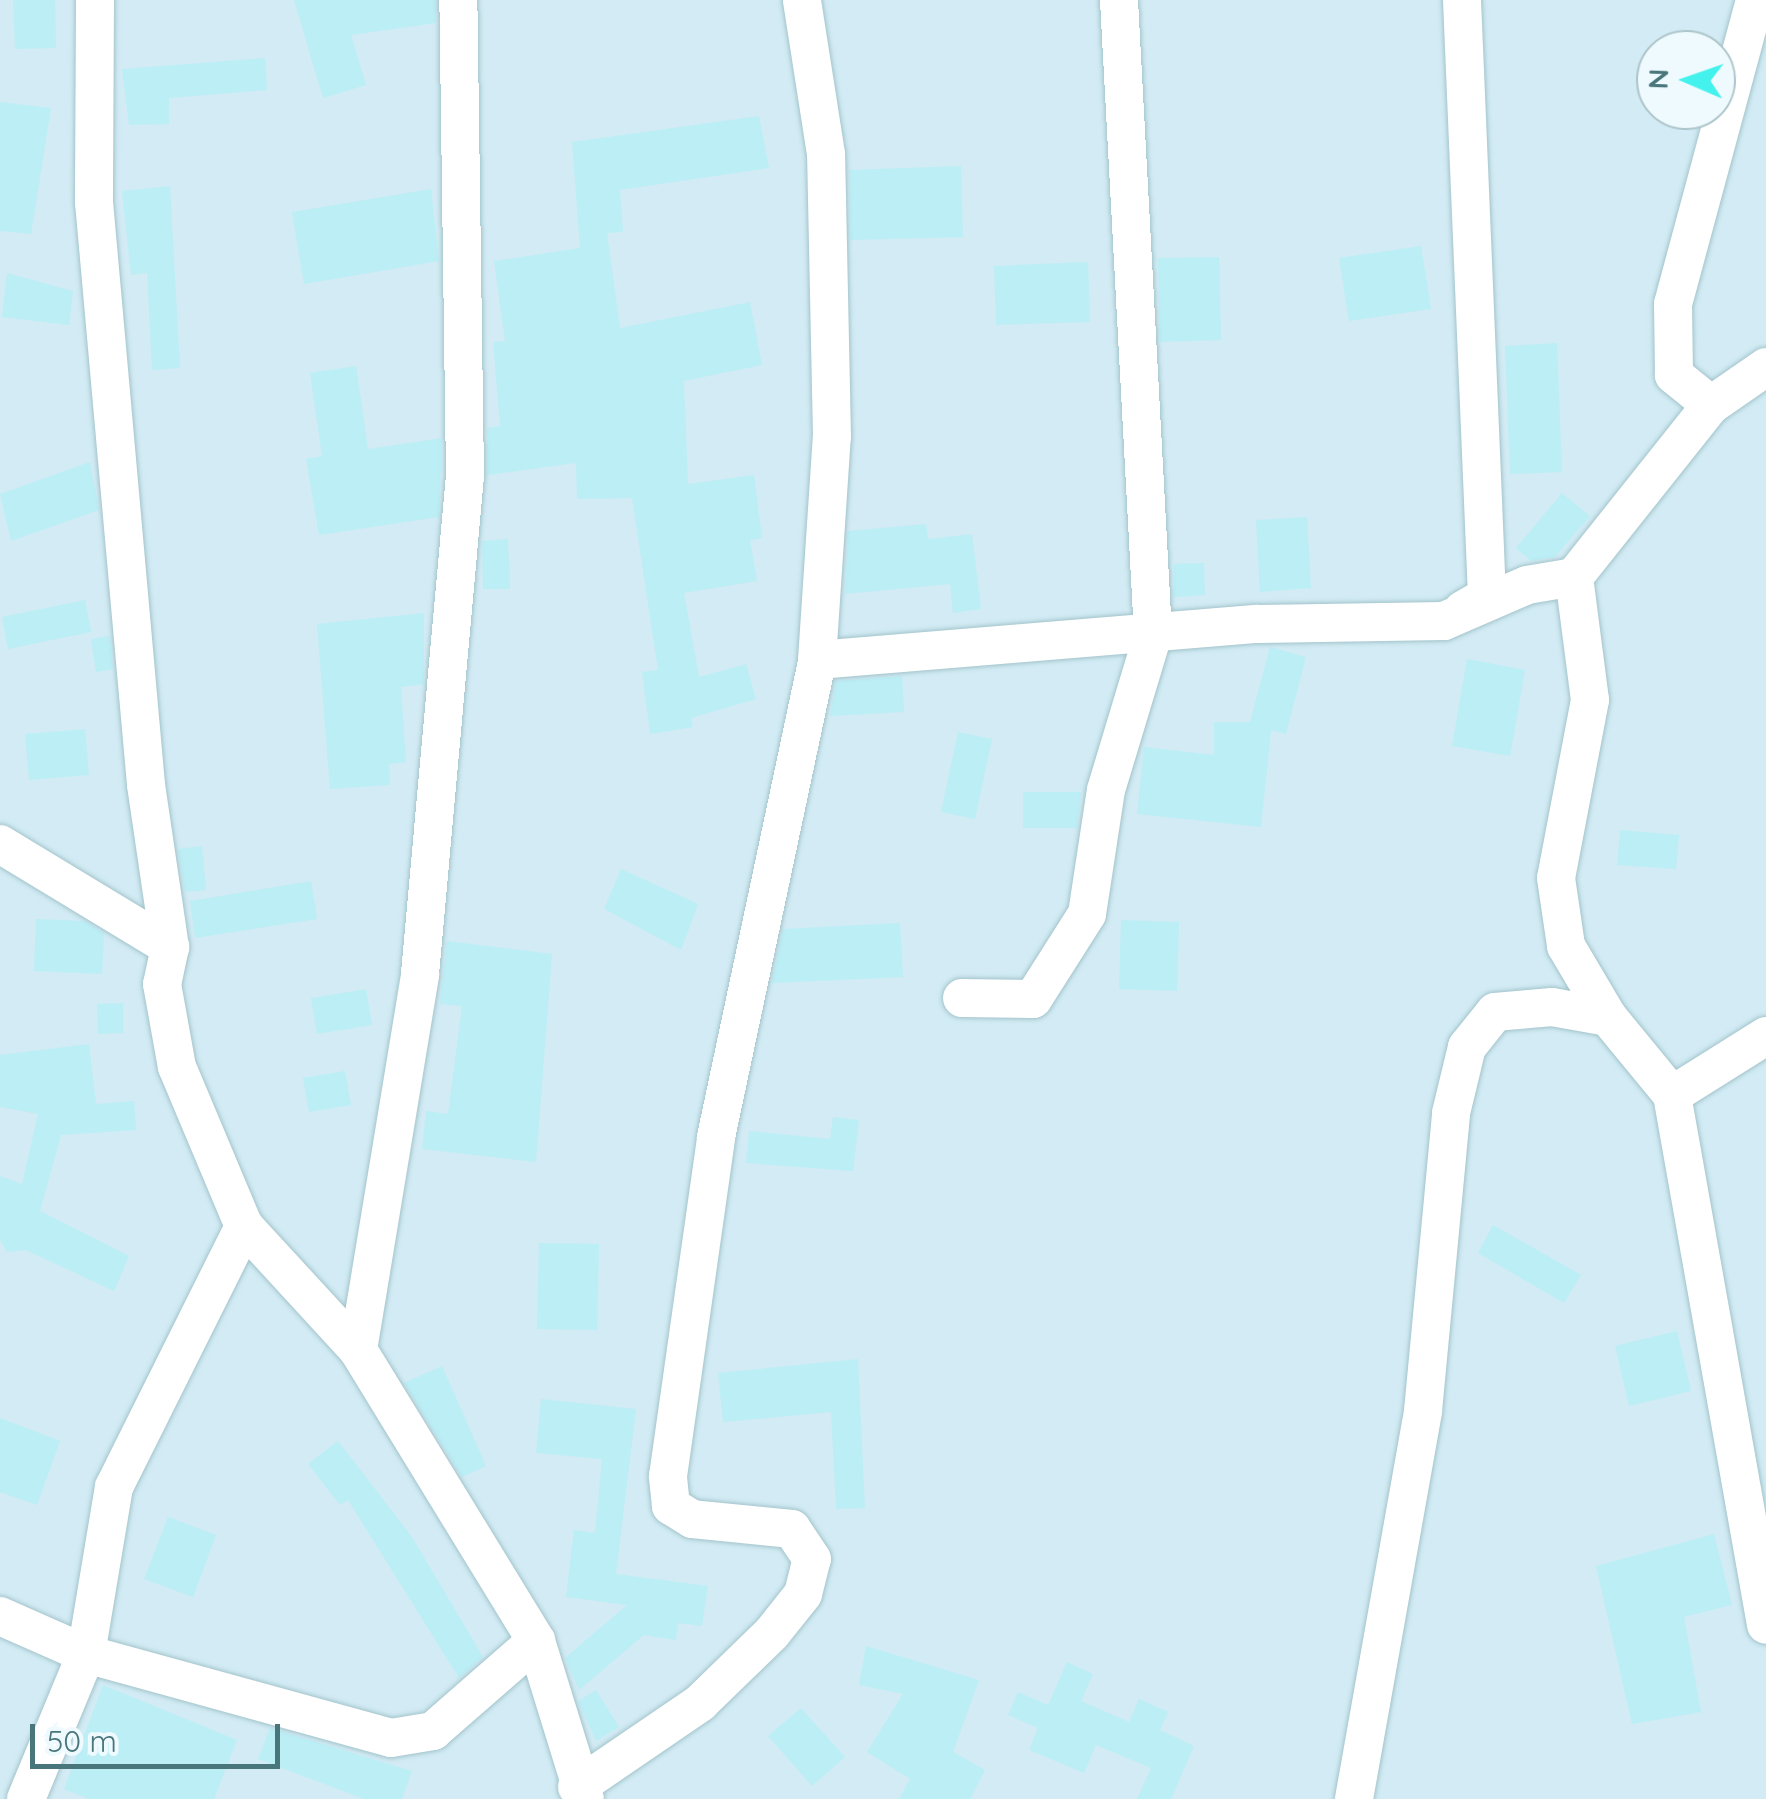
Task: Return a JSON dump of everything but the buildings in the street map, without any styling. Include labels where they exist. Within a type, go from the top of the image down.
[{"type":"street","points":[[95,0],[94,202],[146,785],[170,946],[162,984],[178,1067],[244,1226],[358,1350],[536,1641],[581,1793],[700,1703],[760,1645],[803,1594],[812,1559],[792,1529],[692,1519],[670,1506],[668,1476],[716,1138],[817,660],[832,438],[826,173],[802,0]]},
{"type":"street","points":[[358,1350],[420,974],[461,533],[458,0]]},
{"type":"street","points":[[962,998],[1033,999],[1087,914],[1106,790],[1153,634],[1120,0]]},
{"type":"street","points":[[1444,621],[1487,596],[1462,0]]},
{"type":"street","points":[[1711,404],[1674,375],[1673,304],[1755,0]]},
{"type":"street","points":[[817,660],[1153,634],[1444,621],[1527,586],[1574,577],[1711,404],[1766,367]]},
{"type":"street","points":[[1574,577],[1590,700],[1556,878],[1566,946],[1608,1017],[1672,1095],[1766,1626]]},
{"type":"street","points":[[7,866],[65,876],[170,946]]},
{"type":"street","points":[[1354,1799],[1423,1410],[1451,1114],[1467,1047],[1495,1012],[1552,1007],[1608,1017]]},
{"type":"street","points":[[1672,1095],[1766,1036]]},
{"type":"street","points":[[26,1799],[86,1654],[114,1488],[244,1226]]},
{"type":"street","points":[[0,1616],[86,1654],[392,1738],[432,1731],[536,1641]]},
{"type":"shaded area","points":[[0,0],[1766,0],[1766,1799],[0,1799]]}]
